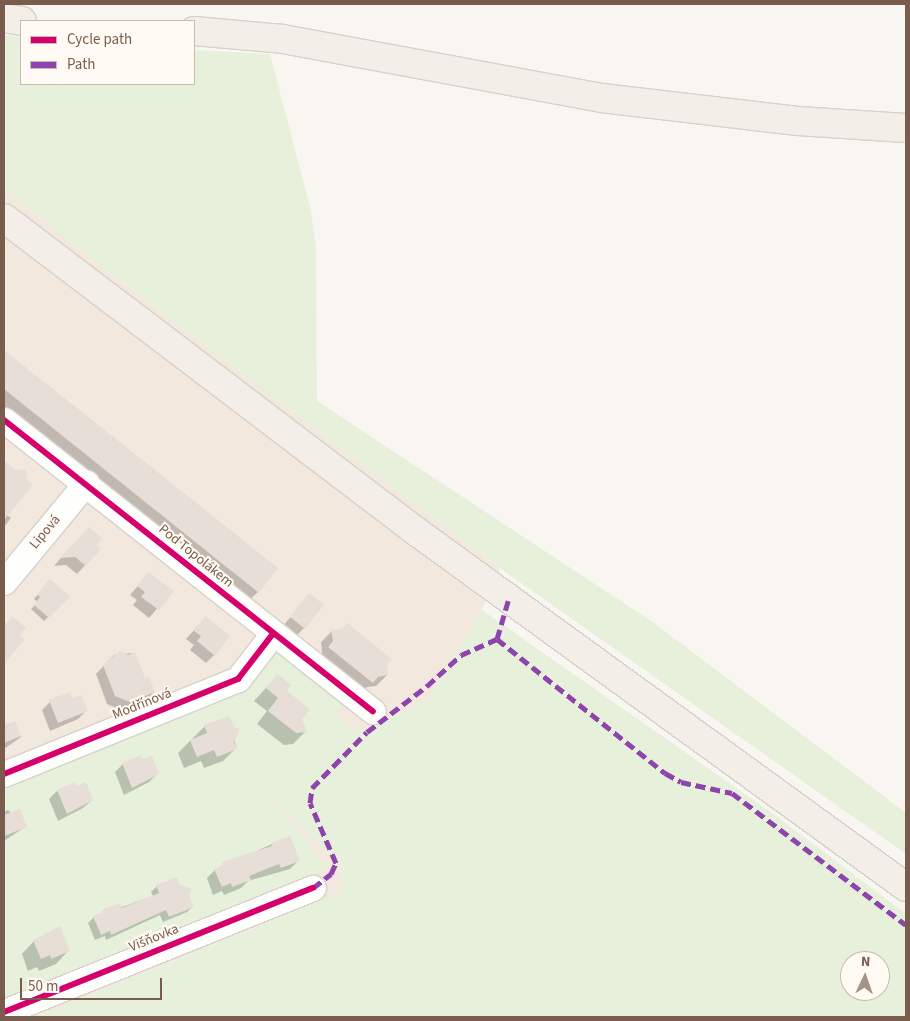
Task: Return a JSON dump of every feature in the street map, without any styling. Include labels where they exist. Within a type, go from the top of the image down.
[{"type":"main road","points":[[4,18],[20,21]]},
{"type":"main road","points":[[195,31],[283,39],[602,98],[798,121],[906,128]]},
{"type":"main road","points":[[4,218],[417,532],[906,887]]},
{"type":"street","name":"Pod Topolákem","points":[[4,420],[86,483],[272,634],[373,711]]},
{"type":"street","name":"Lipová","points":[[4,582],[86,483]]},
{"type":"street","name":"Modřínová","points":[[4,774],[238,679],[272,634]]},
{"type":"street","name":"Višňovka","points":[[4,1012],[313,888]]},
{"type":"shaded area","points":[[4,187],[85,254],[500,568],[482,610],[427,701],[254,776],[339,864],[344,891],[37,1017],[4,1017]]},
{"type":"green space","points":[[4,35],[20,37],[20,85],[195,85],[195,50],[270,54],[311,211],[316,249],[317,401],[654,623],[906,813],[906,854],[500,568],[85,254],[4,187]]},
{"type":"green space","points":[[482,610],[779,818],[906,914],[906,1017],[37,1017],[344,891],[339,864],[259,783],[329,869],[4,1001],[4,787],[236,695],[267,656],[278,653],[288,656],[346,702],[337,714],[358,731],[427,701]]},
{"type":"building","points":[[4,350],[278,568],[259,593],[4,389]]},
{"type":"building","points":[[4,460],[15,470],[26,469],[27,480],[33,485],[4,520]]},
{"type":"building","points":[[89,527],[102,538],[97,545],[101,549],[86,566],[75,557],[60,558]]},
{"type":"building","points":[[148,572],[174,591],[159,610],[141,597],[145,592],[137,586]]},
{"type":"building","points":[[50,579],[70,597],[49,618],[34,605],[40,597],[37,594]]},
{"type":"building","points":[[309,593],[324,605],[305,629],[290,617]]},
{"type":"building","points":[[12,616],[26,628],[20,635],[25,639],[4,664],[4,621],[7,623]]},
{"type":"building","points":[[205,616],[230,636],[215,656],[197,641],[201,636],[194,631]]},
{"type":"building","points":[[347,623],[392,659],[387,664],[388,675],[378,677],[373,683],[328,647],[333,641],[331,630],[342,629]]},
{"type":"building","points":[[120,651],[128,655],[135,652],[145,678],[149,677],[155,692],[130,702],[115,696],[103,665]]},
{"type":"building","points":[[277,674],[291,685],[287,691],[310,709],[302,719],[307,732],[296,733],[268,711],[278,698],[266,688]]},
{"type":"building","points":[[70,692],[72,698],[81,695],[88,711],[58,723],[49,700]]},
{"type":"building","points":[[229,716],[234,727],[240,729],[234,742],[237,749],[217,757],[214,750],[197,757],[190,740],[207,733],[204,725]]},
{"type":"building","points":[[15,721],[21,736],[4,743],[4,725]]},
{"type":"building","points":[[141,755],[142,759],[152,756],[159,774],[132,788],[122,763]]},
{"type":"building","points":[[75,782],[76,786],[86,782],[93,800],[67,814],[57,790]]},
{"type":"building","points":[[20,809],[27,827],[4,836],[4,815]]},
{"type":"building","points":[[290,836],[300,861],[281,868],[279,864],[249,876],[251,880],[232,887],[231,883],[222,887],[214,869],[223,865],[222,862],[272,846],[271,843]]},
{"type":"building","points":[[177,877],[179,884],[192,889],[189,895],[194,907],[169,917],[166,910],[111,935],[110,931],[101,935],[93,916],[102,912],[101,910],[120,903],[122,908],[159,893],[156,885]]},
{"type":"building","points":[[60,926],[70,951],[51,959],[50,955],[41,959],[33,940]]},
{"type":"marked path","points":[[497,639],[509,598]]},
{"type":"marked path","points":[[313,888],[331,874],[336,863],[310,803],[312,788],[367,732],[427,686],[461,655],[497,639],[665,773],[681,782],[732,793],[906,925]]},
{"type":"cycle path","points":[[4,420],[373,711]]},
{"type":"cycle path","points":[[4,774],[238,679],[272,635]]},
{"type":"cycle path","points":[[4,1012],[313,888]]}]
